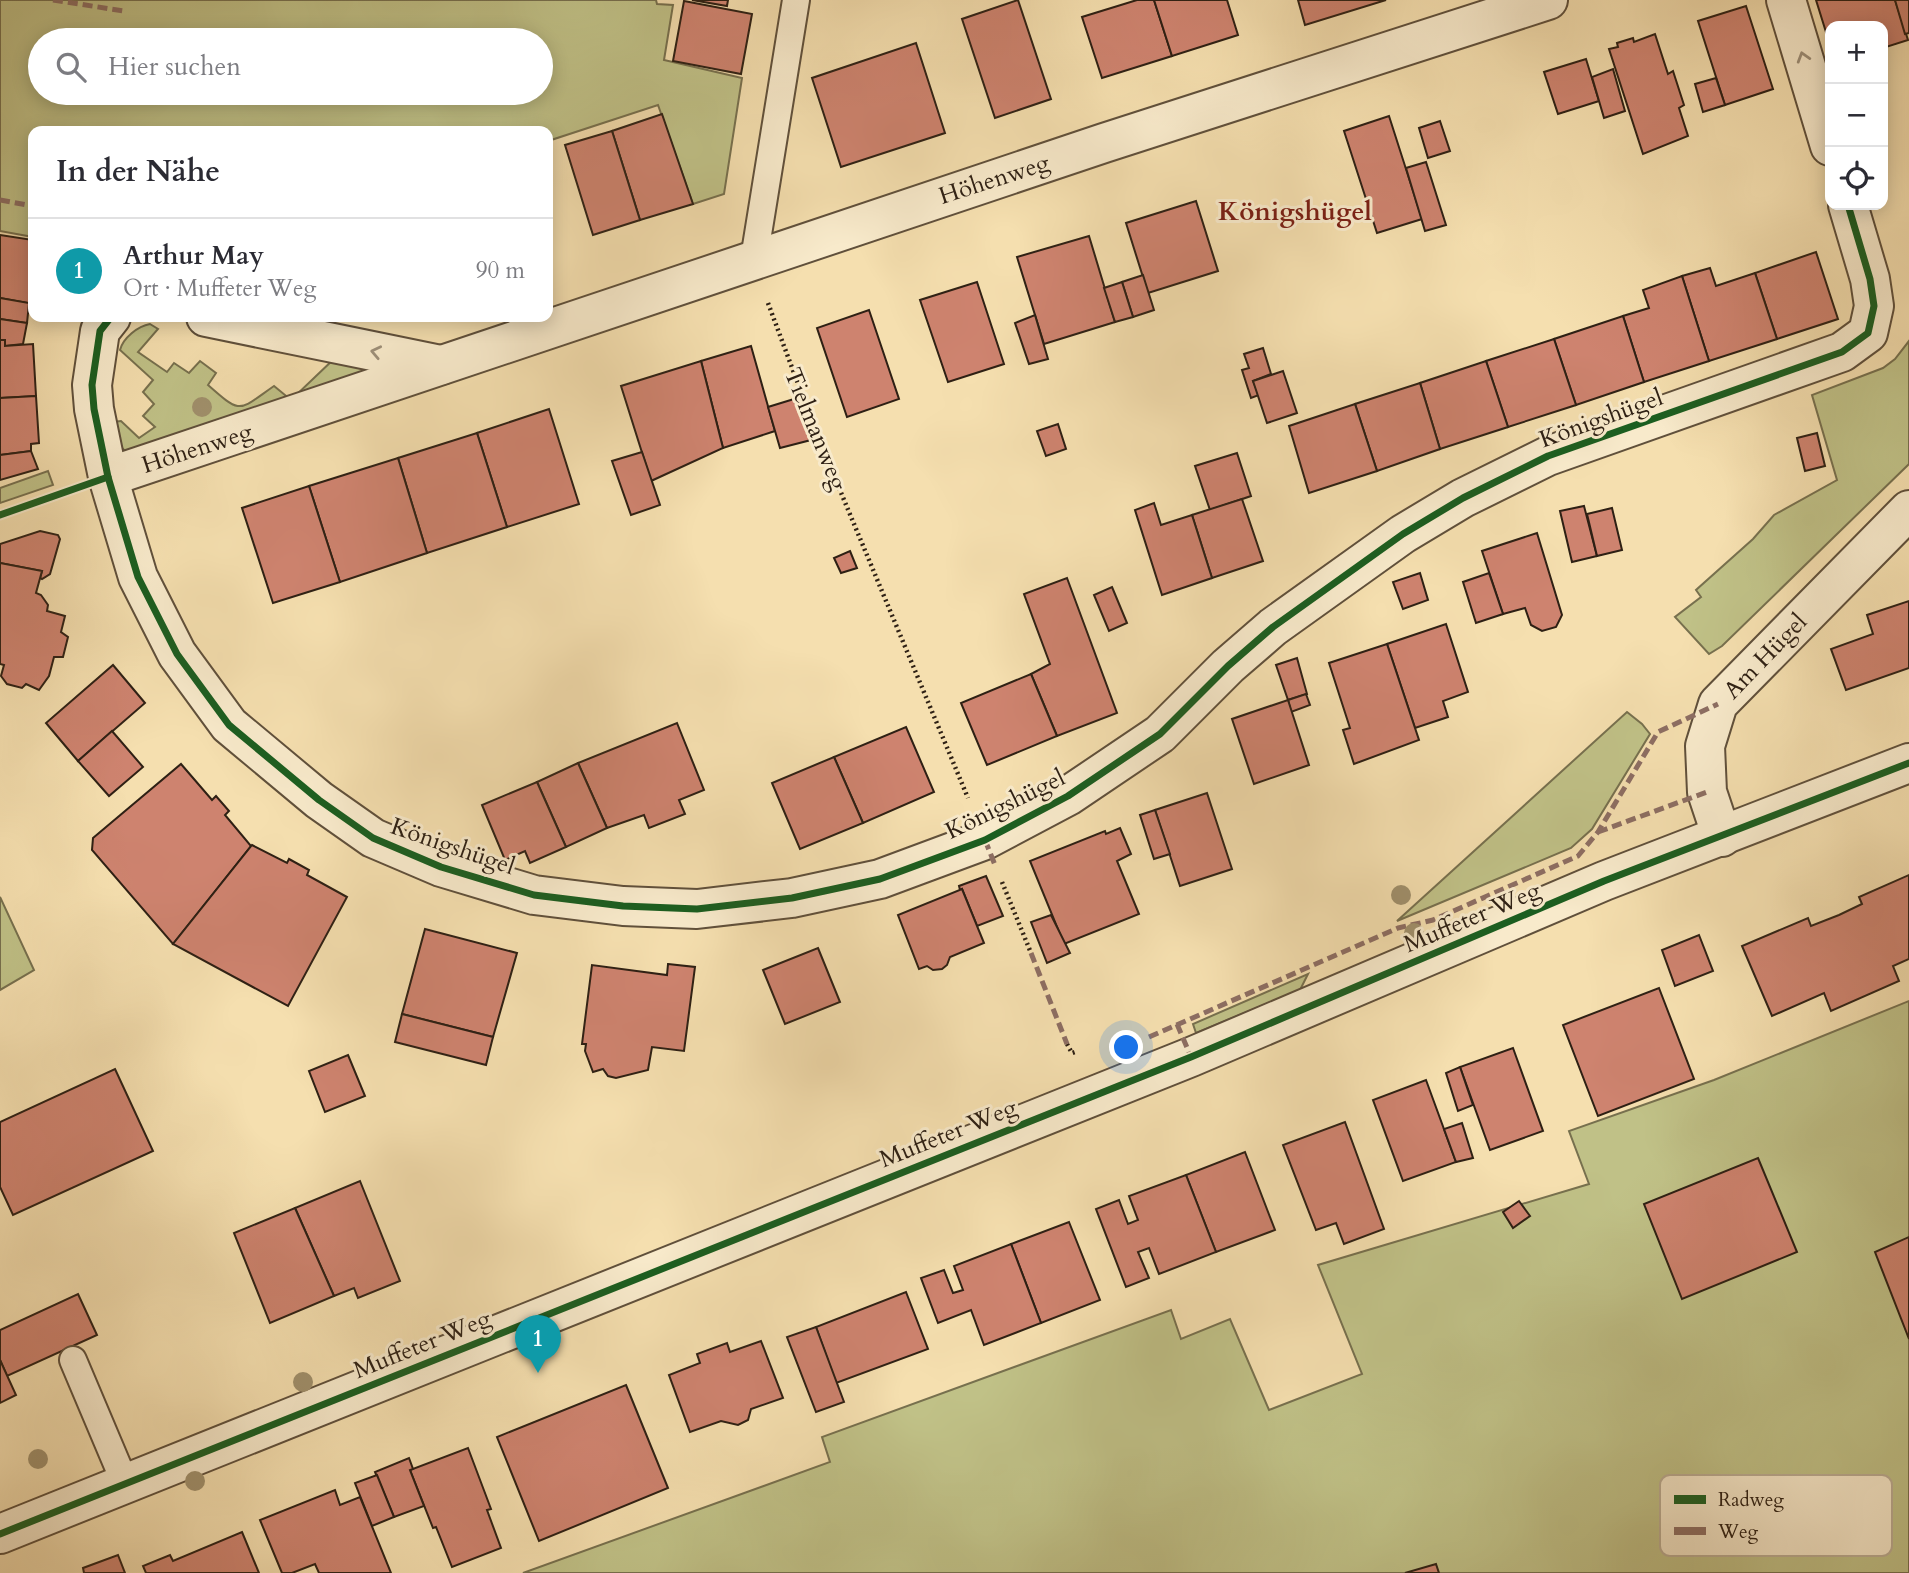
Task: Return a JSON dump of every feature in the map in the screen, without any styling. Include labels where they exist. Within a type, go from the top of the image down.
[{"type":"street","name":"Höhenweg","points":[[107,322],[100,331],[92,385],[94,409],[108,477],[754,259],[1548,0]]},
{"type":"street","points":[[1786,0],[1825,129]]},
{"type":"street","name":"Königshügel","points":[[108,477],[138,577],[177,654],[229,725],[319,800],[373,838],[441,867],[534,894],[623,906],[697,909],[792,898],[880,879],[985,840],[1068,796],[1160,734],[1228,666],[1273,626],[1402,534],[1463,498],[1548,456],[1842,352],[1868,333],[1874,306],[1870,279],[1849,210]]},
{"type":"street","points":[[231,322],[443,365]]},
{"type":"street","name":"Am Hügel","points":[[1722,836],[1707,792],[1705,746],[1718,704],[1909,510]]},
{"type":"street","name":"Muffeter Weg","points":[[0,1534],[1191,1057],[1604,881],[1909,763]]},
{"type":"lane","points":[[754,259],[796,0]]},
{"type":"lane","points":[[73,1360],[125,1483]]},
{"type":"path","points":[[1000,878],[1031,953]]},
{"type":"green space","points":[[0,0],[656,0],[657,4],[673,5],[664,60],[742,78],[724,194],[693,204],[658,105],[553,139],[553,126],[28,126],[28,236],[0,231]]},
{"type":"green space","points":[[150,324],[158,329],[138,352],[167,372],[174,363],[189,373],[200,361],[216,373],[208,385],[234,405],[246,405],[274,386],[291,400],[335,358],[371,362],[376,364],[378,369],[350,392],[130,454],[117,441],[113,422],[121,421],[139,438],[155,427],[143,416],[154,404],[143,392],[153,380],[120,350],[132,333]]},
{"type":"green space","points":[[1909,341],[1909,464],[1722,646],[1709,654],[1675,617],[1701,597],[1696,590],[1753,539],[1774,515],[1837,480],[1812,395],[1883,368],[1895,359]]},
{"type":"green space","points":[[48,471],[53,485],[0,503],[0,488]]},
{"type":"green space","points":[[1627,712],[1650,734],[1592,829],[1571,848],[1397,921]]},
{"type":"green space","points":[[0,897],[34,970],[0,990]]},
{"type":"green space","points":[[1308,974],[1300,990],[1196,1033],[1193,1024]]},
{"type":"green space","points":[[1909,1001],[1909,1573],[523,1573],[830,1462],[822,1437],[1171,1310],[1181,1339],[1230,1319],[1269,1410],[1362,1374],[1318,1265],[1589,1184],[1569,1131],[1714,1080]]},
{"type":"building","points":[[692,0],[728,0],[727,6]]},
{"type":"building","points":[[1018,0],[1051,99],[995,118],[962,19]]},
{"type":"building","points":[[1137,0],[1154,0],[1172,56],[1102,78],[1082,17]]},
{"type":"building","points":[[1154,0],[1227,0],[1238,35],[1172,56]]},
{"type":"building","points":[[1298,0],[1386,0],[1305,25]]},
{"type":"building","points":[[1816,0],[1895,0],[1908,40],[1888,46],[1888,21],[1825,21],[1825,29]]},
{"type":"building","points":[[1895,0],[1909,0],[1909,33],[1905,34]]},
{"type":"building","points":[[684,1],[752,14],[741,74],[673,61]]},
{"type":"building","points":[[1746,6],[1773,89],[1725,105],[1698,21]]},
{"type":"building","points":[[1655,34],[1668,74],[1673,71],[1684,105],[1679,108],[1688,136],[1643,154],[1609,49],[1618,47],[1617,43],[1633,38],[1634,42]]},
{"type":"building","points":[[916,43],[945,133],[841,167],[812,78]]},
{"type":"building","points":[[1586,59],[1599,101],[1558,114],[1544,72]]},
{"type":"building","points":[[1613,69],[1625,111],[1604,118],[1592,77]]},
{"type":"building","points":[[1716,78],[1725,105],[1703,112],[1695,84]]},
{"type":"building","points":[[662,114],[693,204],[640,220],[612,131]]},
{"type":"building","points":[[1389,116],[1422,219],[1377,233],[1344,131]]},
{"type":"building","points":[[1440,121],[1450,151],[1428,158],[1419,128]]},
{"type":"building","points":[[612,131],[640,220],[593,235],[565,145]]},
{"type":"building","points":[[1426,162],[1446,225],[1425,231],[1406,168]]},
{"type":"building","points":[[1196,201],[1218,271],[1148,293],[1126,223]]},
{"type":"building","points":[[0,235],[28,239],[28,303],[0,298]]},
{"type":"building","points":[[1089,236],[1115,322],[1044,344],[1017,257]]},
{"type":"building","points":[[1816,252],[1838,319],[1777,339],[1755,273]]},
{"type":"building","points":[[1710,268],[1716,286],[1755,273],[1777,339],[1709,361],[1682,276]]},
{"type":"building","points":[[1143,275],[1154,310],[1133,317],[1122,282]]},
{"type":"building","points":[[1682,276],[1709,361],[1644,382],[1623,316],[1649,308],[1643,290]]},
{"type":"building","points":[[977,282],[1004,364],[948,382],[920,300]]},
{"type":"building","points":[[1122,282],[1133,317],[1115,322],[1104,288]]},
{"type":"building","points":[[0,298],[28,303],[27,323],[0,319]]},
{"type":"building","points":[[869,310],[899,399],[847,417],[817,328]]},
{"type":"building","points":[[1035,315],[1048,359],[1029,364],[1015,323]]},
{"type":"building","points":[[1623,316],[1644,382],[1576,405],[1554,339]]},
{"type":"building","points":[[0,319],[27,323],[23,344],[5,346],[5,340],[0,340]]},
{"type":"building","points":[[1554,339],[1576,405],[1508,427],[1486,361]]},
{"type":"building","points":[[0,340],[5,340],[5,346],[33,344],[36,396],[0,398]]},
{"type":"building","points":[[751,346],[775,431],[723,448],[701,361]]},
{"type":"building","points":[[1263,348],[1271,374],[1253,381],[1259,395],[1251,398],[1242,370],[1249,368],[1244,354]]},
{"type":"building","points":[[701,361],[723,448],[651,481],[621,386]]},
{"type":"building","points":[[1486,361],[1508,427],[1440,449],[1420,383]]},
{"type":"building","points":[[1283,371],[1297,413],[1267,423],[1253,381]]},
{"type":"building","points":[[1420,383],[1440,449],[1377,471],[1355,404]]},
{"type":"building","points":[[36,396],[39,443],[31,444],[31,451],[0,455],[0,398]]},
{"type":"building","points":[[794,399],[811,440],[780,448],[768,407]]},
{"type":"building","points":[[1355,404],[1377,471],[1309,493],[1289,426]]},
{"type":"building","points":[[549,409],[579,504],[507,527],[477,433]]},
{"type":"building","points":[[1058,424],[1066,449],[1046,456],[1037,431]]},
{"type":"building","points":[[477,433],[507,527],[427,553],[398,458]]},
{"type":"building","points":[[1817,433],[1825,466],[1805,471],[1797,438]]},
{"type":"building","points":[[31,451],[38,469],[0,480],[0,455]]},
{"type":"building","points":[[642,452],[660,505],[631,515],[612,461]]},
{"type":"building","points":[[1237,453],[1251,496],[1210,510],[1195,466]]},
{"type":"building","points":[[398,458],[427,553],[340,582],[309,486]]},
{"type":"building","points":[[309,486],[340,582],[273,603],[242,508]]},
{"type":"building","points":[[1242,499],[1263,561],[1212,578],[1192,515]]},
{"type":"building","points":[[1154,503],[1161,525],[1192,515],[1212,578],[1162,595],[1135,510]]},
{"type":"building","points":[[1584,506],[1597,556],[1572,562],[1560,511]]},
{"type":"building","points":[[1612,508],[1622,550],[1597,556],[1587,514]]},
{"type":"building","points":[[40,531],[58,535],[60,539],[50,574],[42,579],[42,571],[0,563],[0,544]]},
{"type":"building","points":[[1537,533],[1562,615],[1556,627],[1542,631],[1531,625],[1525,608],[1503,614],[1482,551]]},
{"type":"building","points":[[850,551],[857,568],[841,573],[834,558]]},
{"type":"building","points":[[0,563],[42,571],[36,593],[41,595],[48,605],[47,611],[65,616],[61,632],[68,637],[63,657],[54,657],[49,676],[39,690],[26,684],[22,688],[7,684],[1,676],[4,665],[0,664]]},
{"type":"building","points":[[1420,573],[1428,600],[1403,609],[1393,582]]},
{"type":"building","points":[[1489,573],[1503,614],[1476,623],[1463,582]]},
{"type":"building","points":[[1067,578],[1117,713],[1057,736],[1031,674],[1050,664],[1024,594]]},
{"type":"building","points":[[1112,587],[1127,623],[1109,631],[1094,595]]},
{"type":"building","points":[[1909,601],[1909,668],[1846,690],[1831,649],[1873,634],[1867,615]]},
{"type":"building","points":[[1446,624],[1468,692],[1443,701],[1448,717],[1415,728],[1387,644]]},
{"type":"building","points":[[1387,644],[1419,740],[1354,764],[1343,730],[1350,728],[1329,663]]},
{"type":"building","points":[[1297,658],[1307,694],[1288,700],[1276,665]]},
{"type":"building","points":[[113,665],[145,703],[78,761],[46,723]]},
{"type":"building","points":[[1031,674],[1057,736],[987,765],[961,703]]},
{"type":"building","points":[[1306,694],[1310,705],[1291,712],[1288,700]]},
{"type":"building","points":[[1288,700],[1309,765],[1254,784],[1232,719]]},
{"type":"building","points":[[677,723],[704,790],[679,800],[685,814],[649,828],[644,815],[607,828],[578,763]]},
{"type":"building","points":[[906,727],[934,792],[863,823],[834,757]]},
{"type":"building","points":[[112,731],[143,767],[109,796],[78,761]]},
{"type":"building","points":[[834,757],[863,823],[800,849],[772,783]]},
{"type":"building","points":[[578,763],[607,828],[566,847],[537,782]]},
{"type":"building","points":[[181,764],[212,800],[216,796],[229,811],[225,815],[251,846],[173,944],[92,850],[93,838]]},
{"type":"building","points":[[537,782],[566,847],[530,863],[525,851],[505,860],[482,805]]},
{"type":"building","points":[[1207,793],[1232,869],[1180,886],[1155,810]]},
{"type":"building","points":[[1155,810],[1170,854],[1154,859],[1140,815]]},
{"type":"building","points":[[1120,828],[1131,854],[1117,861],[1139,914],[1064,944],[1030,861],[1105,831],[1106,834]]},
{"type":"building","points":[[252,845],[287,863],[289,859],[309,870],[307,875],[347,897],[288,1006],[173,944]]},
{"type":"building","points":[[1909,875],[1909,959],[1893,966],[1899,981],[1831,1011],[1824,993],[1772,1016],[1742,946],[1808,918],[1811,926],[1839,915],[1862,904],[1859,897]]},
{"type":"building","points":[[986,876],[1003,916],[977,926],[959,886]]},
{"type":"building","points":[[962,889],[984,943],[950,957],[942,969],[933,970],[927,966],[919,969],[898,915]]},
{"type":"building","points":[[1051,915],[1070,953],[1047,963],[1031,922]]},
{"type":"building","points":[[425,929],[517,953],[493,1037],[402,1014]]},
{"type":"building","points":[[1699,935],[1713,971],[1675,986],[1662,950]]},
{"type":"building","points":[[818,948],[840,1002],[785,1024],[763,970]]},
{"type":"building","points":[[668,964],[695,967],[684,1051],[652,1047],[648,1070],[616,1078],[608,1076],[603,1069],[593,1072],[585,1051],[586,1044],[582,1044],[592,965],[667,975]]},
{"type":"building","points":[[1659,988],[1694,1079],[1598,1116],[1563,1025]]},
{"type":"building","points":[[402,1014],[493,1037],[486,1065],[395,1042]]},
{"type":"building","points":[[1513,1048],[1543,1131],[1490,1150],[1460,1067]]},
{"type":"building","points":[[348,1055],[365,1096],[325,1112],[309,1071]]},
{"type":"building","points":[[1460,1067],[1473,1105],[1458,1111],[1446,1073]]},
{"type":"building","points":[[115,1069],[153,1151],[13,1215],[0,1187],[0,1122]]},
{"type":"building","points":[[1426,1080],[1456,1162],[1403,1181],[1373,1100]]},
{"type":"building","points":[[1345,1122],[1384,1229],[1344,1244],[1336,1223],[1316,1230],[1283,1145]]},
{"type":"building","points":[[1462,1123],[1473,1158],[1456,1162],[1444,1129]]},
{"type":"building","points":[[1245,1152],[1275,1230],[1216,1252],[1186,1175]]},
{"type":"building","points":[[1758,1158],[1797,1252],[1682,1299],[1644,1204]]},
{"type":"building","points":[[1186,1175],[1216,1252],[1159,1274],[1149,1248],[1138,1252],[1149,1278],[1126,1287],[1096,1209],[1119,1200],[1128,1224],[1138,1220],[1129,1196]]},
{"type":"building","points":[[360,1181],[400,1281],[358,1298],[354,1288],[334,1296],[295,1208]]},
{"type":"building","points":[[1519,1201],[1530,1216],[1513,1228],[1503,1212]]},
{"type":"building","points":[[295,1208],[334,1296],[270,1323],[234,1233]]},
{"type":"building","points":[[1069,1222],[1100,1300],[1041,1323],[1011,1244]]},
{"type":"building","points":[[1909,1237],[1909,1339],[1875,1252]]},
{"type":"building","points":[[1011,1244],[1041,1323],[984,1345],[971,1310],[938,1323],[921,1278],[944,1270],[953,1293],[963,1290],[954,1266]]},
{"type":"building","points":[[906,1292],[928,1349],[836,1383],[816,1327]]},
{"type":"building","points":[[78,1294],[97,1335],[7,1376],[0,1360],[0,1330]]},
{"type":"building","points":[[816,1327],[844,1402],[816,1412],[787,1337]]},
{"type":"building","points":[[761,1341],[783,1398],[751,1409],[748,1420],[738,1425],[721,1421],[690,1432],[669,1375],[700,1363],[697,1354],[727,1343],[730,1352]]},
{"type":"building","points":[[0,1360],[16,1395],[0,1403]]},
{"type":"building","points":[[626,1385],[668,1488],[539,1541],[497,1437]]},
{"type":"building","points":[[468,1448],[491,1509],[487,1510],[501,1548],[452,1567],[410,1470]]},
{"type":"building","points":[[409,1458],[413,1469],[410,1470],[424,1506],[394,1517],[375,1472]]},
{"type":"building","points":[[377,1475],[394,1517],[372,1526],[355,1483]]},
{"type":"building","points":[[335,1490],[340,1505],[360,1497],[391,1573],[319,1573],[315,1564],[292,1573],[282,1573],[260,1520]]},
{"type":"building","points":[[242,1532],[259,1573],[146,1573],[143,1566],[170,1555],[173,1561]]},
{"type":"building","points":[[118,1555],[125,1573],[84,1573],[83,1568]]},
{"type":"building","points":[[1436,1564],[1439,1573],[1405,1573]]},
{"type":"marked path","points":[[53,0],[124,11]]},
{"type":"marked path","points":[[0,200],[28,205]]},
{"type":"marked path","points":[[1149,1037],[1398,928],[1433,920],[1578,856],[1598,832],[1658,732],[1718,704]]},
{"type":"marked path","points":[[1598,832],[1707,792]]},
{"type":"marked path","points":[[985,840],[995,865]]},
{"type":"marked path","points":[[1031,953],[1067,1044]]},
{"type":"marked path","points":[[1177,1024],[1191,1057]]},
{"type":"cycle path","points":[[107,322],[100,331],[92,385],[94,409],[108,477],[138,577],[177,654],[229,725],[319,800],[373,838],[441,867],[534,895],[623,906],[697,909],[792,898],[880,879],[985,840],[1068,796],[1160,734],[1228,666],[1273,627],[1403,534],[1463,498],[1548,456],[1842,352],[1868,333],[1874,306],[1870,279],[1849,210]]},
{"type":"cycle path","points":[[0,515],[108,477]]},
{"type":"cycle path","points":[[0,1534],[1191,1057],[1604,881],[1909,763]]},
{"type":"place","name":"Arthur May","points":[[538,1373]]},
{"type":"district","name":"Königshügel","points":[[1295,211]]}]
